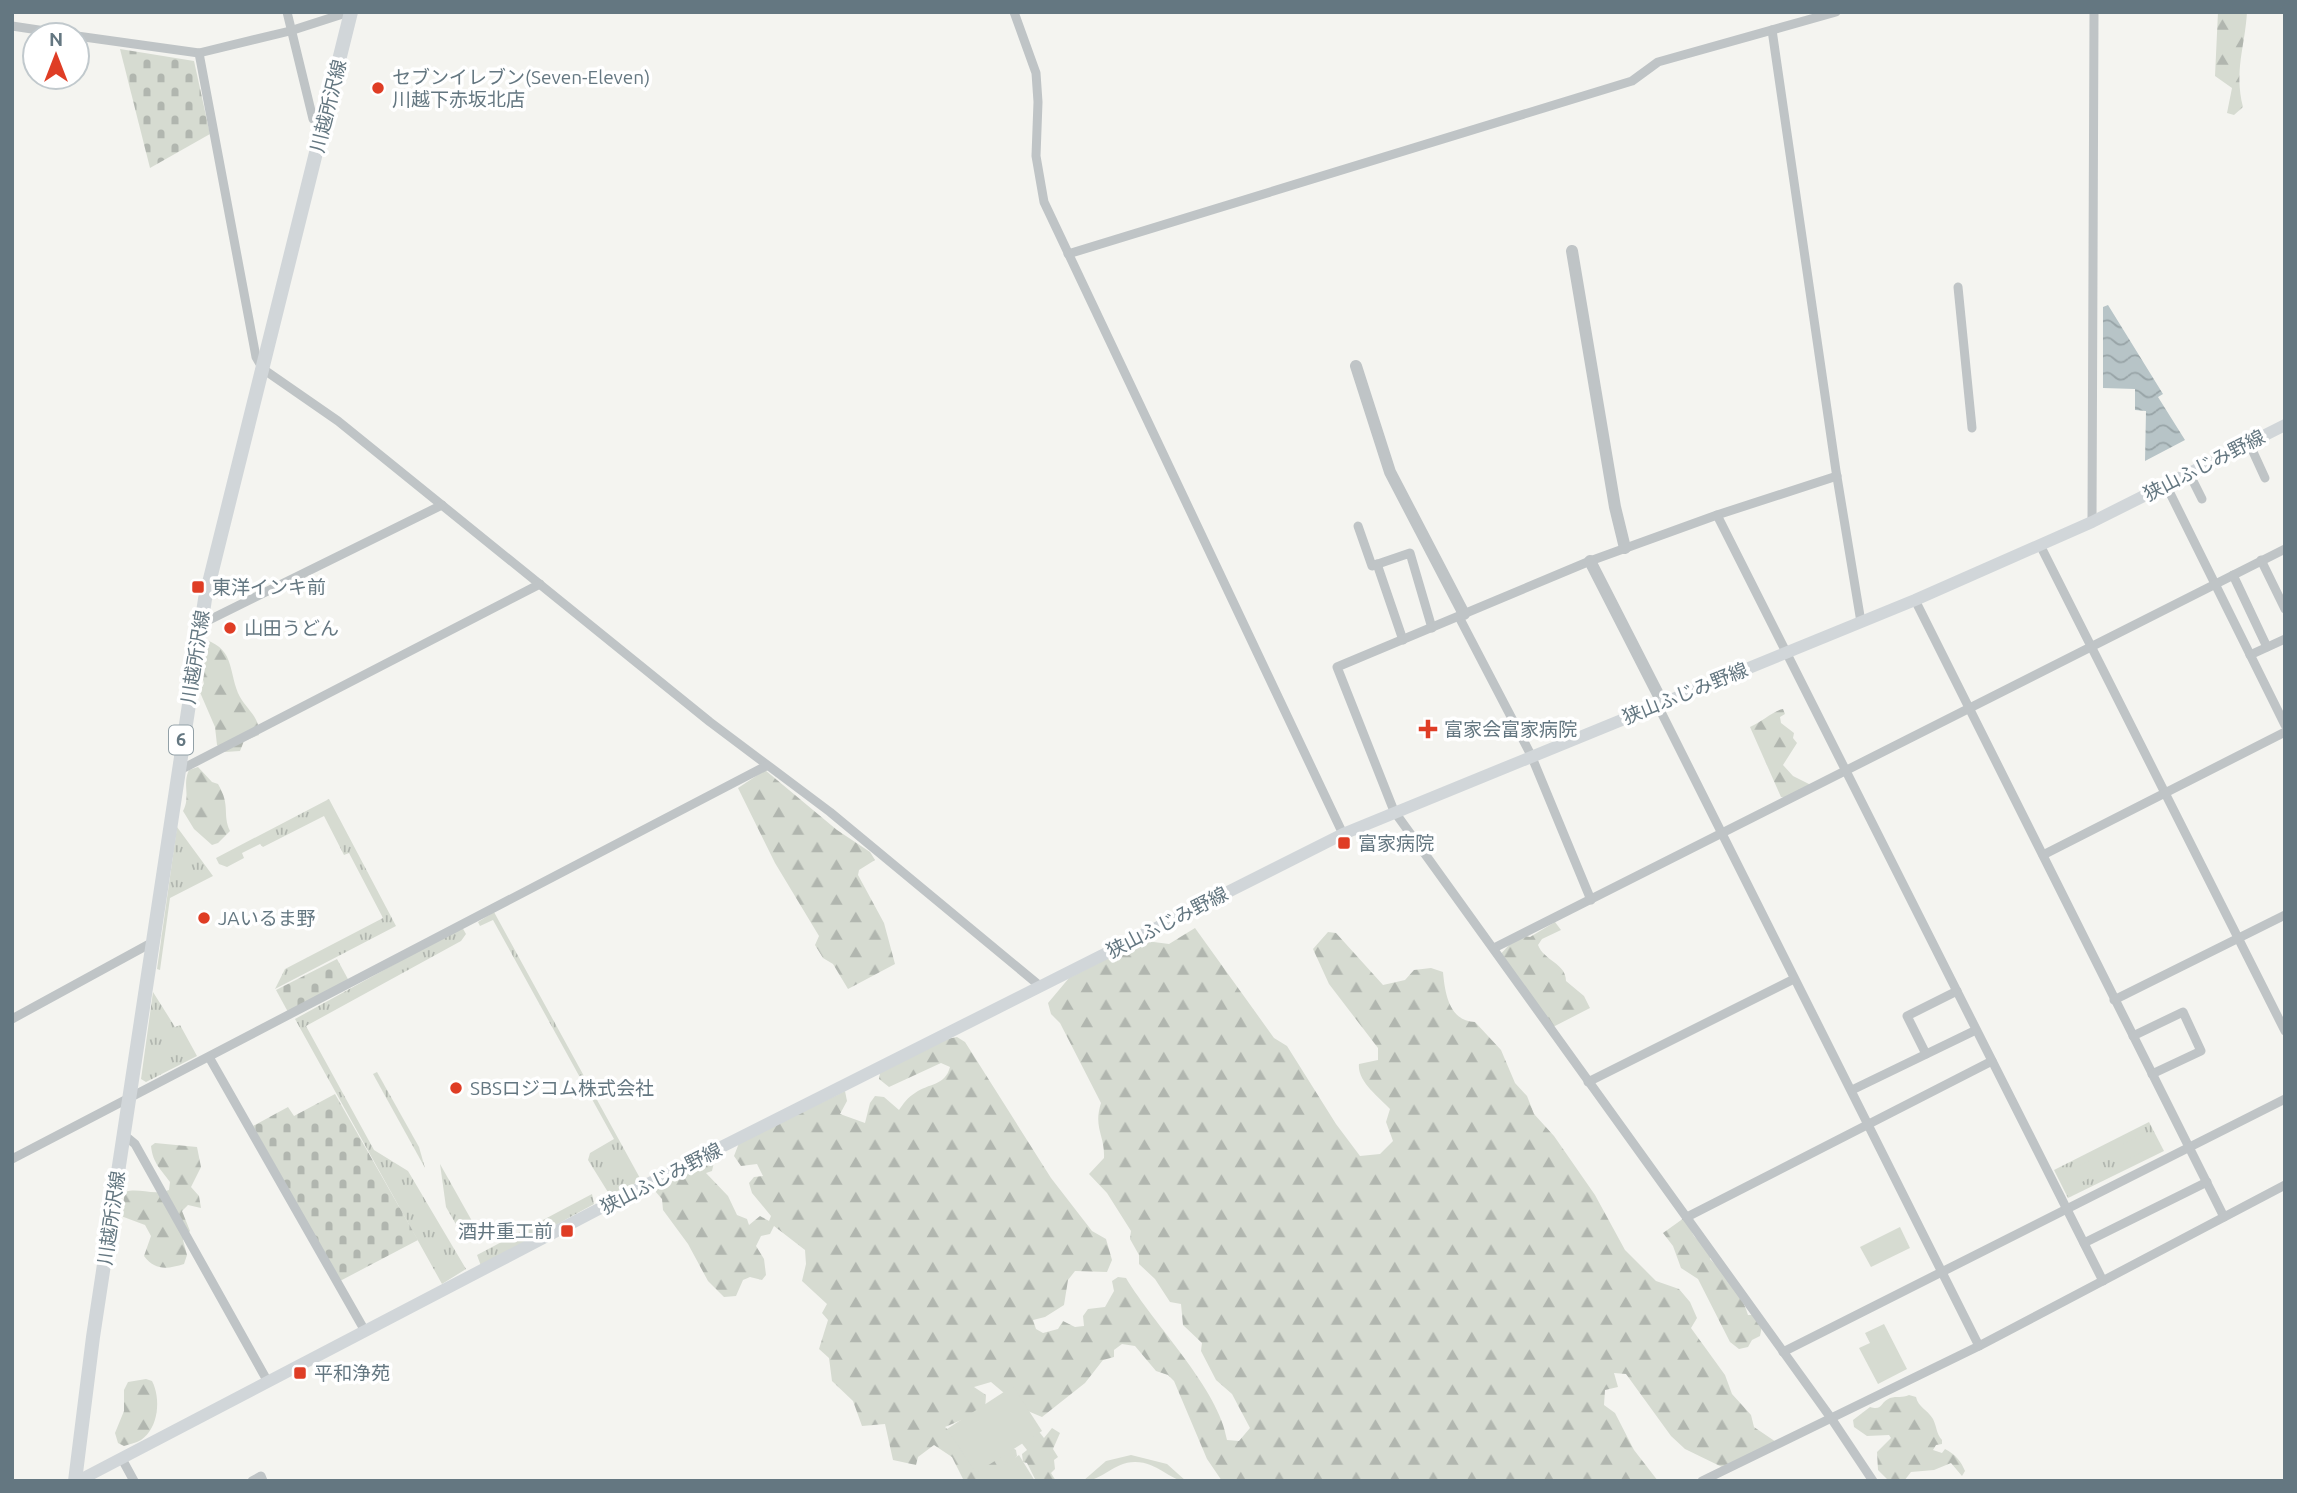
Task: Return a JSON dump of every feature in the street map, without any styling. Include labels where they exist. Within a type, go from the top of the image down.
[{"type":"main road","name":"川越所沢線","points":[[76,1481],[123,1134],[201,624],[214,558],[350,12]]},
{"type":"main road","name":"狭山ふじみ野線","points":[[76,1481],[1040,986],[1343,834],[1915,600],[2092,522],[2285,425]]},
{"type":"street","points":[[287,12],[313,119],[323,123]]},
{"type":"street","points":[[91,38],[199,53],[290,31],[350,12]]},
{"type":"street","points":[[1014,12],[1036,73],[1039,179],[1044,202],[1343,834]]},
{"type":"street","points":[[1068,254],[1632,81],[1658,62],[1836,12]]},
{"type":"street","points":[[2092,522],[2094,12]]},
{"type":"street","points":[[1772,30],[1861,622]]},
{"type":"street","points":[[199,53],[256,356],[263,369],[338,421],[766,766],[830,812],[1040,986]]},
{"type":"street","points":[[1572,251],[1613,493],[1625,548]]},
{"type":"street","points":[[1958,287],[1972,428]]},
{"type":"street","points":[[1356,366],[1390,471],[1531,755],[1591,900]]},
{"type":"street","points":[[2249,443],[2265,478]]},
{"type":"street","points":[[2189,474],[2202,499]]},
{"type":"street","points":[[1837,476],[1717,515],[1590,561],[1337,667],[1364,727],[1394,811],[1831,1418],[1873,1481]]},
{"type":"street","points":[[2166,485],[2285,725]]},
{"type":"street","points":[[201,624],[442,505]]},
{"type":"street","points":[[1717,515],[2103,1281]]},
{"type":"street","points":[[1358,526],[1372,566],[1427,546]]},
{"type":"street","points":[[2040,545],[2285,1031]]},
{"type":"street","points":[[1494,948],[2285,549]]},
{"type":"street","points":[[1410,553],[1432,628]]},
{"type":"street","points":[[2261,560],[2285,609]]},
{"type":"street","points":[[1590,561],[1721,834],[1870,1124],[1979,1346]]},
{"type":"street","points":[[1377,564],[1403,640]]},
{"type":"street","points":[[2232,575],[2267,647]]},
{"type":"street","points":[[177,772],[540,584]]},
{"type":"street","points":[[1915,600],[2224,1217]]},
{"type":"street","points":[[2249,655],[2285,639]]},
{"type":"street","points":[[2043,855],[2164,791],[2285,732]]},
{"type":"street","points":[[12,1159],[766,766]]},
{"type":"street","points":[[2114,1000],[2285,915]]},
{"type":"street","points":[[12,1019],[153,942]]},
{"type":"street","points":[[1588,1082],[1794,979]]},
{"type":"street","points":[[1926,1054],[1907,1016],[1957,991]]},
{"type":"street","points":[[2133,1037],[2183,1012],[2201,1051],[2152,1074]]},
{"type":"street","points":[[1852,1090],[1976,1030]]},
{"type":"street","points":[[209,1057],[365,1331]]},
{"type":"street","points":[[1687,1217],[1992,1061]]},
{"type":"street","points":[[1783,1352],[2285,1098]]},
{"type":"street","points":[[123,1134],[135,1144],[268,1382]]},
{"type":"street","points":[[2084,1243],[2207,1182]]},
{"type":"street","points":[[1702,1481],[1979,1346],[2285,1185]]},
{"type":"street","points":[[121,1459],[134,1481]]},
{"type":"street","points":[[252,1481],[261,1476],[263,1481]]},
{"type":"green space","points":[[2218,12],[2247,12],[2240,70],[2243,107],[2234,115],[2227,113],[2232,88],[2215,76]]},
{"type":"green space","points":[[120,49],[194,61],[210,134],[150,168]]},
{"type":"green space","points":[[206,640],[216,644],[227,656],[240,697],[258,723],[259,735],[244,741],[240,751],[225,752],[217,745],[215,727],[199,690],[204,684],[199,663]]},
{"type":"green space","points":[[1783,709],[1785,714],[1780,717],[1781,723],[1794,733],[1793,738],[1797,743],[1783,765],[1793,776],[1811,785],[1786,798],[1781,797],[1750,727]]},
{"type":"green space","points":[[198,767],[212,782],[218,784],[222,792],[230,831],[218,843],[212,845],[194,829],[183,811],[187,775],[189,770]]},
{"type":"green space","points":[[765,770],[837,830],[870,852],[875,860],[859,870],[858,875],[884,923],[895,964],[848,989],[833,964],[823,958],[815,945],[819,936],[775,863],[738,788]]},
{"type":"green space","points":[[329,799],[396,926],[275,989],[285,969],[383,918],[349,853],[344,855],[324,816],[263,847],[260,844],[242,853],[244,858],[227,867],[219,864],[216,858]]},
{"type":"green space","points":[[177,827],[213,876],[170,898],[160,970],[157,969]]},
{"type":"green space","points":[[494,912],[641,1180],[611,1197],[588,1160],[590,1153],[614,1139],[493,920],[480,926],[478,922]]},
{"type":"green space","points":[[1555,922],[1561,930],[1542,939],[1538,945],[1545,955],[1559,966],[1566,981],[1584,996],[1590,1008],[1553,1027],[1498,957],[1509,945],[1525,936],[1530,937]]},
{"type":"green space","points":[[462,927],[466,934],[461,941],[306,1026],[374,1150],[408,1171],[466,1269],[442,1284],[295,1019]]},
{"type":"green space","points":[[1195,928],[1274,1038],[1287,1046],[1336,1124],[1360,1156],[1380,1154],[1393,1141],[1386,1122],[1390,1109],[1361,1077],[1359,1070],[1359,1064],[1378,1060],[1378,1048],[1329,984],[1313,949],[1328,932],[1336,933],[1383,985],[1405,980],[1414,970],[1431,968],[1443,972],[1447,997],[1454,1011],[1459,1017],[1475,1022],[1501,1050],[1515,1083],[1527,1096],[1534,1114],[1554,1136],[1595,1195],[1625,1250],[1656,1281],[1679,1289],[1690,1302],[1697,1318],[1691,1328],[1725,1375],[1732,1394],[1751,1415],[1754,1427],[1776,1442],[1722,1467],[1685,1449],[1671,1436],[1626,1374],[1614,1373],[1618,1387],[1605,1390],[1604,1405],[1615,1413],[1634,1450],[1658,1481],[1222,1481],[1207,1459],[1174,1381],[1168,1375],[1156,1371],[1135,1346],[1122,1344],[1114,1350],[1114,1357],[1103,1360],[1085,1383],[1042,1417],[1023,1409],[991,1382],[974,1387],[986,1395],[985,1410],[945,1427],[961,1436],[1008,1446],[1016,1450],[1017,1456],[994,1475],[981,1480],[964,1481],[952,1457],[934,1445],[918,1457],[916,1465],[893,1460],[885,1424],[862,1426],[853,1401],[832,1381],[829,1358],[819,1349],[828,1320],[822,1313],[827,1304],[802,1281],[806,1264],[805,1250],[774,1226],[770,1234],[761,1236],[756,1246],[764,1259],[766,1275],[762,1280],[750,1277],[743,1280],[736,1296],[724,1297],[708,1281],[688,1244],[663,1210],[662,1199],[655,1191],[657,1184],[682,1169],[692,1170],[697,1162],[716,1153],[712,1171],[706,1173],[728,1196],[737,1215],[747,1219],[749,1225],[760,1216],[769,1221],[771,1216],[752,1193],[749,1183],[754,1177],[763,1176],[757,1164],[741,1166],[734,1156],[739,1143],[845,1091],[847,1101],[840,1114],[865,1123],[870,1103],[875,1096],[884,1097],[899,1110],[912,1095],[944,1078],[950,1067],[941,1063],[889,1087],[879,1079],[880,1073],[947,1039],[957,1037],[965,1042],[1051,1178],[1092,1231],[1106,1239],[1112,1260],[1107,1272],[1075,1271],[1068,1280],[1064,1305],[1045,1317],[1033,1320],[1036,1329],[1043,1333],[1058,1329],[1063,1321],[1075,1327],[1084,1326],[1083,1316],[1088,1309],[1105,1307],[1114,1291],[1112,1281],[1118,1277],[1126,1278],[1199,1379],[1222,1420],[1227,1440],[1239,1441],[1250,1428],[1232,1394],[1216,1380],[1201,1351],[1202,1343],[1183,1325],[1181,1304],[1170,1302],[1155,1279],[1139,1264],[1139,1255],[1130,1239],[1131,1231],[1107,1193],[1089,1174],[1104,1158],[1098,1119],[1101,1103],[1060,1023],[1051,1014],[1048,1003],[1069,978],[1110,957],[1146,941],[1169,944]]},
{"type":"green space","points":[[337,959],[349,981],[288,1012],[276,990]]},
{"type":"green space","points":[[153,992],[175,1027],[180,1025],[197,1056],[146,1082],[141,1079]]},
{"type":"green space","points":[[377,1072],[419,1147],[425,1168],[373,1074]]},
{"type":"green space","points":[[335,1094],[418,1240],[340,1281],[253,1126],[288,1107],[294,1116]]},
{"type":"green space","points":[[2149,1122],[2164,1151],[2068,1198],[2054,1170]]},
{"type":"green space","points":[[2145,1133],[2152,1147],[2121,1163],[2114,1149]]},
{"type":"green space","points":[[155,1143],[197,1147],[201,1167],[191,1187],[199,1196],[201,1208],[188,1205],[182,1211],[190,1231],[183,1240],[187,1255],[184,1264],[167,1268],[153,1264],[144,1256],[151,1236],[145,1225],[121,1216],[125,1192],[169,1190],[170,1182],[154,1157],[151,1146]]},
{"type":"green space","points":[[2098,1156],[2106,1170],[2074,1186],[2067,1172]]},
{"type":"green space","points":[[440,1164],[481,1237],[471,1242],[465,1240],[446,1207]]},
{"type":"green space","points":[[592,1194],[594,1204],[481,1266],[477,1255]]},
{"type":"green space","points":[[1684,1218],[1694,1236],[1710,1252],[1710,1259],[1738,1292],[1748,1315],[1753,1315],[1762,1326],[1760,1336],[1752,1340],[1748,1347],[1739,1349],[1730,1342],[1698,1279],[1681,1268],[1673,1246],[1663,1233]]},
{"type":"green space","points":[[1900,1227],[1910,1248],[1871,1267],[1860,1247]]},
{"type":"green space","points":[[1884,1324],[1907,1369],[1878,1384],[1859,1348],[1870,1343],[1865,1333]]},
{"type":"green space","points":[[146,1379],[152,1381],[157,1396],[155,1421],[141,1440],[124,1446],[118,1443],[115,1433],[124,1411],[124,1390],[128,1382]]},
{"type":"green space","points":[[1013,1386],[1042,1431],[976,1473],[947,1429]]},
{"type":"green space","points":[[1909,1395],[1916,1397],[1931,1416],[1942,1440],[1942,1444],[1936,1445],[1933,1450],[1942,1453],[1945,1449],[1955,1456],[1965,1471],[1962,1476],[1951,1463],[1934,1470],[1911,1472],[1904,1481],[1887,1479],[1878,1470],[1877,1452],[1891,1438],[1889,1435],[1867,1436],[1854,1427],[1853,1420],[1870,1407],[1879,1407],[1890,1398]]},
{"type":"green space","points":[[1052,1428],[1060,1433],[1053,1449],[1058,1457],[1054,1460],[1055,1469],[1051,1473],[1056,1481],[1036,1481],[1027,1463],[1023,1462],[1022,1454],[1027,1450],[1020,1441],[1037,1429],[1044,1438]]},
{"type":"green space","points":[[1019,1455],[1035,1481],[979,1481]]},
{"type":"green space","points":[[1131,1455],[1167,1464],[1186,1481],[1150,1465],[1135,1462],[1120,1465],[1096,1478],[1083,1481],[1106,1461]]},
{"type":"water","points":[[2108,305],[2163,394],[2158,397],[2185,440],[2145,461],[2146,411],[2135,410],[2135,389],[2103,388],[2103,307]]},
{"type":"place","name":"セブンイレブン(Seven-Eleven) 川越下赤坂北店","points":[[378,88]]},
{"type":"place","name":"東洋インキ前","points":[[198,587]]},
{"type":"place","name":"山田うどん","points":[[230,628]]},
{"type":"place","name":"富家会富家病院","points":[[1428,729]]},
{"type":"place","name":"富家病院","points":[[1344,843]]},
{"type":"place","name":"JAいるま野","points":[[204,918]]},
{"type":"place","name":"SBSロジコム株式会社","points":[[456,1088]]},
{"type":"place","name":"酒井重工前","points":[[567,1231]]},
{"type":"place","name":"平和浄苑","points":[[300,1373]]}]
